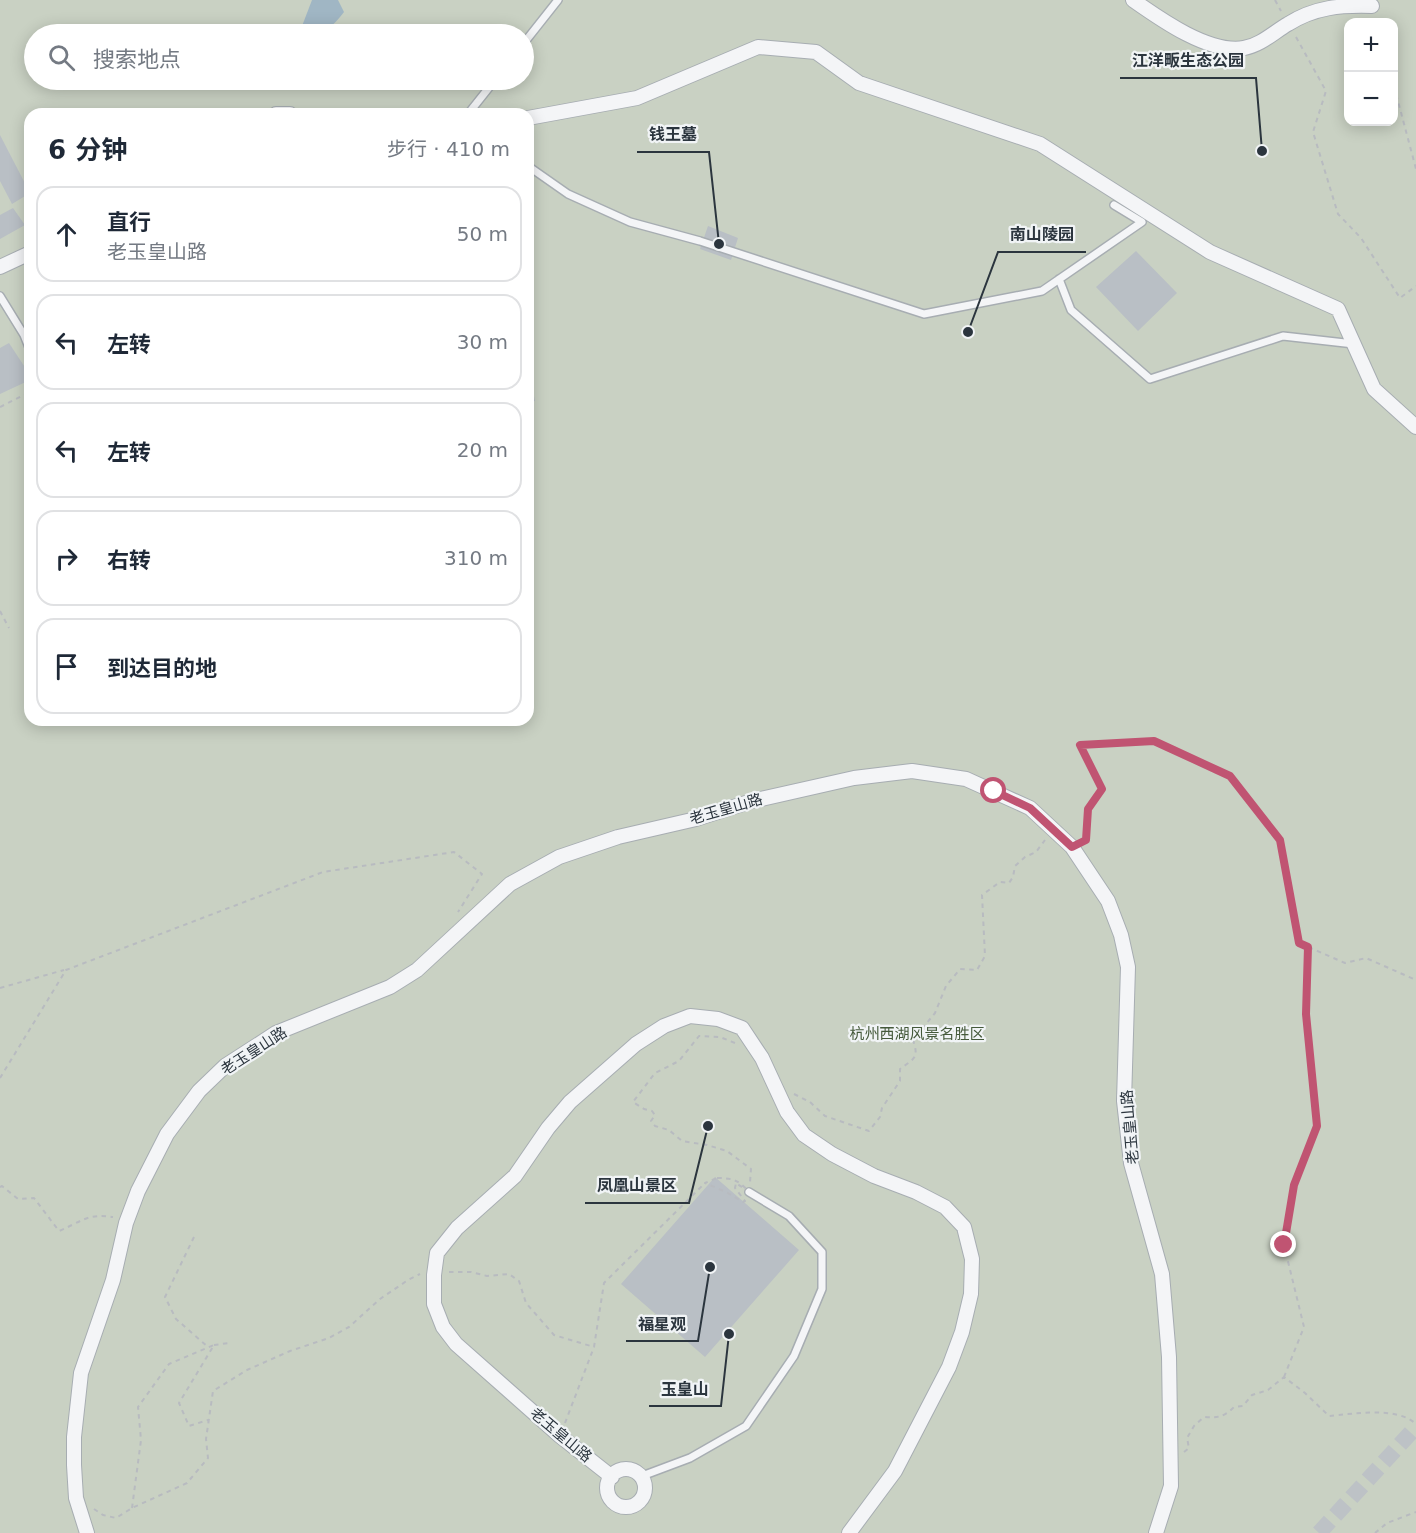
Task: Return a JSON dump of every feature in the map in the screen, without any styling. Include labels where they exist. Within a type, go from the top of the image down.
[{"type":"street","points":[[1133,0],[1180,31],[1212,46],[1244,48],[1270,37],[1288,24],[1317,10],[1342,5],[1372,6]]},
{"type":"street","points":[[534,117],[637,98],[758,47],[816,51],[859,83],[1040,144],[1210,252],[1338,309],[1374,389],[1416,427]]},
{"type":"street","points":[[0,267],[24,256]]},
{"type":"street","name":"老玉皇山路","points":[[87,1533],[76,1498],[74,1446],[81,1373],[113,1280],[126,1223],[138,1191],[167,1134],[199,1091],[225,1066],[276,1033],[390,987],[417,970],[510,884],[559,857],[618,837],[696,819],[732,806],[854,778],[912,771],[966,779],[1030,808],[1072,847],[1108,901],[1121,934],[1128,967],[1128,1032],[1124,1101],[1131,1163],[1162,1274],[1169,1357],[1171,1486],[1156,1533]]},
{"type":"street","name":"老玉皇山路","points":[[612,1477],[560,1436],[456,1344],[443,1327],[434,1304],[437,1252],[456,1228],[515,1176],[548,1128],[570,1102],[616,1061],[664,1026],[690,1016],[718,1019],[742,1028],[762,1058],[787,1112],[804,1135],[842,1160],[874,1176],[916,1192],[945,1208],[964,1227],[972,1259],[971,1294],[962,1332],[949,1366],[896,1471],[849,1533]]},
{"type":"street","points":[[627,1469],[642,1476],[644,1494],[640,1500],[630,1506],[623,1506],[612,1500],[608,1488],[616,1472],[627,1469]]},
{"type":"lane","points":[[534,30],[558,0]]},
{"type":"lane","points":[[473,108],[487,90]]},
{"type":"lane","points":[[534,170],[568,194],[630,222],[700,241],[924,314],[1042,291],[1142,222],[1114,205]]},
{"type":"lane","points":[[1059,279],[1071,310],[1150,379],[1283,336],[1354,344]]},
{"type":"lane","points":[[0,296],[24,335]]},
{"type":"lane","points":[[642,1476],[690,1458],[746,1426],[794,1356],[822,1289],[822,1252],[789,1216],[749,1192]]},
{"type":"path","points":[[1275,0],[1326,91],[1313,132],[1338,214],[1361,238],[1400,298],[1416,286]]},
{"type":"path","points":[[1398,101],[1416,169]]},
{"type":"path","points":[[0,407],[24,395]]},
{"type":"path","points":[[0,611],[9,628]]},
{"type":"path","points":[[1072,847],[1086,840],[1088,809],[1102,789],[1080,745],[1154,741],[1230,776],[1280,840],[1299,943],[1345,963],[1366,957],[1416,980]]},
{"type":"path","points":[[777,1089],[795,1094],[810,1102],[825,1116],[869,1131],[880,1117],[882,1108],[900,1081],[900,1069],[915,1058],[917,1053],[913,1040],[935,1013],[946,986],[960,969],[977,970],[985,956],[982,895],[1000,882],[1009,883],[1015,866],[1025,857],[1036,852],[1047,837]]},
{"type":"path","points":[[0,988],[66,970],[323,872],[454,852],[482,874],[454,919],[457,934]]},
{"type":"path","points":[[1171,1458],[1189,1448],[1187,1438],[1194,1426],[1204,1417],[1218,1418],[1226,1415],[1233,1407],[1243,1406],[1252,1395],[1268,1390],[1284,1377],[1304,1327],[1284,1245],[1294,1185],[1317,1126],[1306,1014],[1308,947]]},
{"type":"path","points":[[0,1078],[66,970]]},
{"type":"path","points":[[741,1050],[735,1043],[720,1037],[699,1036],[679,1061],[656,1073],[633,1102],[652,1111],[655,1115],[651,1121],[655,1126],[669,1130],[682,1141],[707,1144],[727,1151],[751,1168],[749,1192]]},
{"type":"path","points":[[560,1436],[594,1347],[604,1283],[705,1184],[717,1179],[730,1178],[741,1182],[749,1192]]},
{"type":"path","points":[[705,1184],[743,1202],[745,1201],[735,1188],[736,1183],[749,1192]]},
{"type":"path","points":[[0,1187],[3,1186],[18,1199],[34,1198],[59,1231],[86,1217],[104,1215],[126,1223]]},
{"type":"path","points":[[194,1236],[165,1296],[176,1319],[208,1347]]},
{"type":"path","points":[[79,1510],[94,1509],[103,1515],[116,1518],[132,1508],[187,1483],[208,1458],[206,1439],[213,1391],[247,1370],[290,1351],[329,1338],[349,1327],[380,1299],[408,1280],[424,1273],[434,1275],[454,1271],[487,1276],[509,1274],[519,1281],[526,1303],[554,1335],[594,1347]]},
{"type":"path","points":[[132,1508],[141,1440],[138,1407],[169,1364],[208,1347],[229,1343]]},
{"type":"path","points":[[210,1420],[189,1426],[178,1404],[214,1345]]},
{"type":"path","points":[[1284,1377],[1329,1416],[1379,1412],[1410,1418],[1416,1424]]},
{"type":"path","points":[[1375,1533],[1387,1523],[1416,1512]]},
{"type":"green space","name":"杭州西湖风景名胜区","points":[[0,0],[1416,0],[1416,1533],[0,1533]]},
{"type":"water","points":[[312,0],[338,0],[344,12],[333,24],[303,24]]},
{"type":"building","points":[[0,135],[24,181],[24,197],[12,204],[0,181]]},
{"type":"building","points":[[13,208],[24,226],[0,239],[0,215]]},
{"type":"building","points":[[708,226],[738,238],[731,260],[700,249]]},
{"type":"building","points":[[1136,251],[1177,293],[1138,331],[1096,287]]},
{"type":"building","points":[[9,343],[24,366],[24,383],[0,394],[0,348]]},
{"type":"building","points":[[715,1177],[799,1250],[705,1357],[621,1284]]},
{"type":"tunnel","points":[[1319,1533],[1416,1427]]},
{"type":"place","name":"江洋畈生态公园","points":[[1262,151]]},
{"type":"place","name":"钱王墓","points":[[719,244]]},
{"type":"place","name":"南山陵园","points":[[968,332]]},
{"type":"place","name":"凤凰山景区","points":[[708,1126]]},
{"type":"place","name":"福星观","points":[[710,1267]]},
{"type":"place","name":"玉皇山","points":[[729,1334]]},
{"type":"route","points":[[994,791],[1030,808],[1072,847],[1086,840],[1088,809],[1102,789],[1080,745],[1154,741],[1230,776],[1280,840],[1299,943],[1308,947],[1306,1014],[1317,1126],[1294,1185],[1284,1245]]}]
